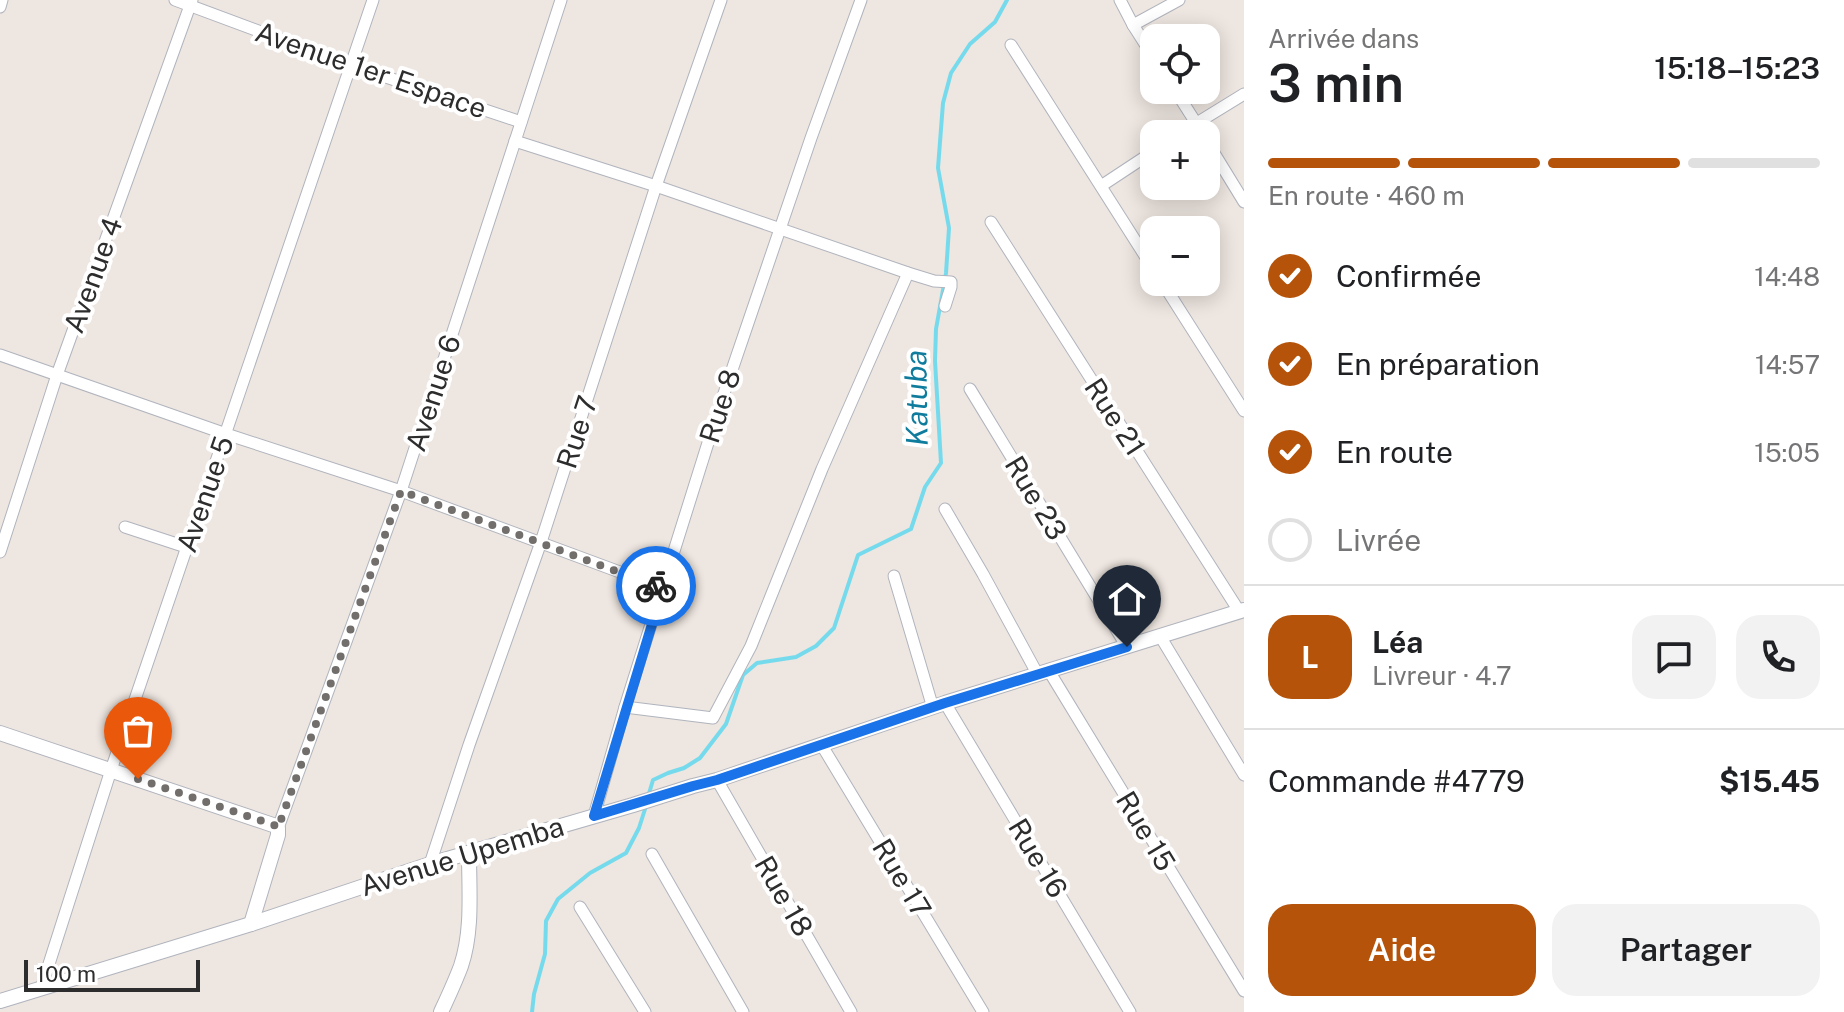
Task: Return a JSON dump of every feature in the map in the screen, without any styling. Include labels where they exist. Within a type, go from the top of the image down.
[{"type":"street","points":[[0,7],[2,0]]},
{"type":"street","name":"Avenue 1er Espace","points":[[175,0],[191,3],[350,65],[521,122]]},
{"type":"street","name":"Avenue 5","points":[[41,989],[111,770],[373,0]]},
{"type":"street","name":"Avenue 6","points":[[278,828],[401,491],[561,0]]},
{"type":"street","name":"Rue 7","points":[[430,864],[541,542],[656,186],[721,0]]},
{"type":"street","name":"Rue 8","points":[[594,816],[718,411],[861,0]]},
{"type":"street","points":[[1120,0],[1140,36]]},
{"type":"street","points":[[1133,25],[1179,0]]},
{"type":"street","name":"Avenue 4","points":[[0,552],[57,375],[191,3]]},
{"type":"street","points":[[1011,45],[1140,248]]},
{"type":"street","points":[[1201,120],[1244,94]]},
{"type":"street","points":[[515,141],[908,273],[934,281],[951,282],[945,306]]},
{"type":"street","points":[[1101,186],[1140,160]]},
{"type":"street","points":[[1220,163],[1244,202]]},
{"type":"street","name":"Rue 21","points":[[991,222],[1242,611]]},
{"type":"street","points":[[625,707],[713,718],[751,646],[822,469],[908,273]]},
{"type":"street","points":[[1171,296],[1244,411]]},
{"type":"street","points":[[0,355],[401,491],[663,588]]},
{"type":"street","name":"Rue 23","points":[[970,389],[1127,647]]},
{"type":"street","name":"Rue 15","points":[[945,509],[1043,673],[1244,991]]},
{"type":"street","points":[[125,527],[186,547]]},
{"type":"street","name":"Rue 16","points":[[894,576],[939,706],[1130,1012]]},
{"type":"street","name":"Avenue Upemba","points":[[0,1001],[251,924],[430,864],[717,780],[939,706],[1242,611]]},
{"type":"street","points":[[1160,636],[1244,775]]},
{"type":"street","points":[[0,733],[278,828],[251,924]]},
{"type":"street","name":"Rue 17","points":[[821,744],[983,1012]]},
{"type":"street","name":"Rue 18","points":[[717,780],[851,1012]]},
{"type":"street","points":[[441,1012],[462,963],[467,935],[469,853]]},
{"type":"street","points":[[652,854],[743,1012]]},
{"type":"street","points":[[580,907],[645,1012]]},
{"type":"waterway","name":"Katuba","points":[[648,797],[653,780],[700,758],[726,724],[743,675],[757,663],[796,657],[816,646],[834,628],[858,555],[911,529],[925,487],[941,463],[936,329],[946,273],[949,228],[938,168],[943,103],[951,73],[970,44],[995,22],[1007,0]]},
{"type":"waterway","name":"Katuba","points":[[532,1012],[545,954],[546,921],[558,899],[590,873],[626,853],[646,806]]},
{"type":"way so far","points":[[138,779],[278,828],[401,491],[656,586]]},
{"type":"route","points":[[656,586],[663,588],[594,816],[717,780],[945,703],[1127,647]]}]
